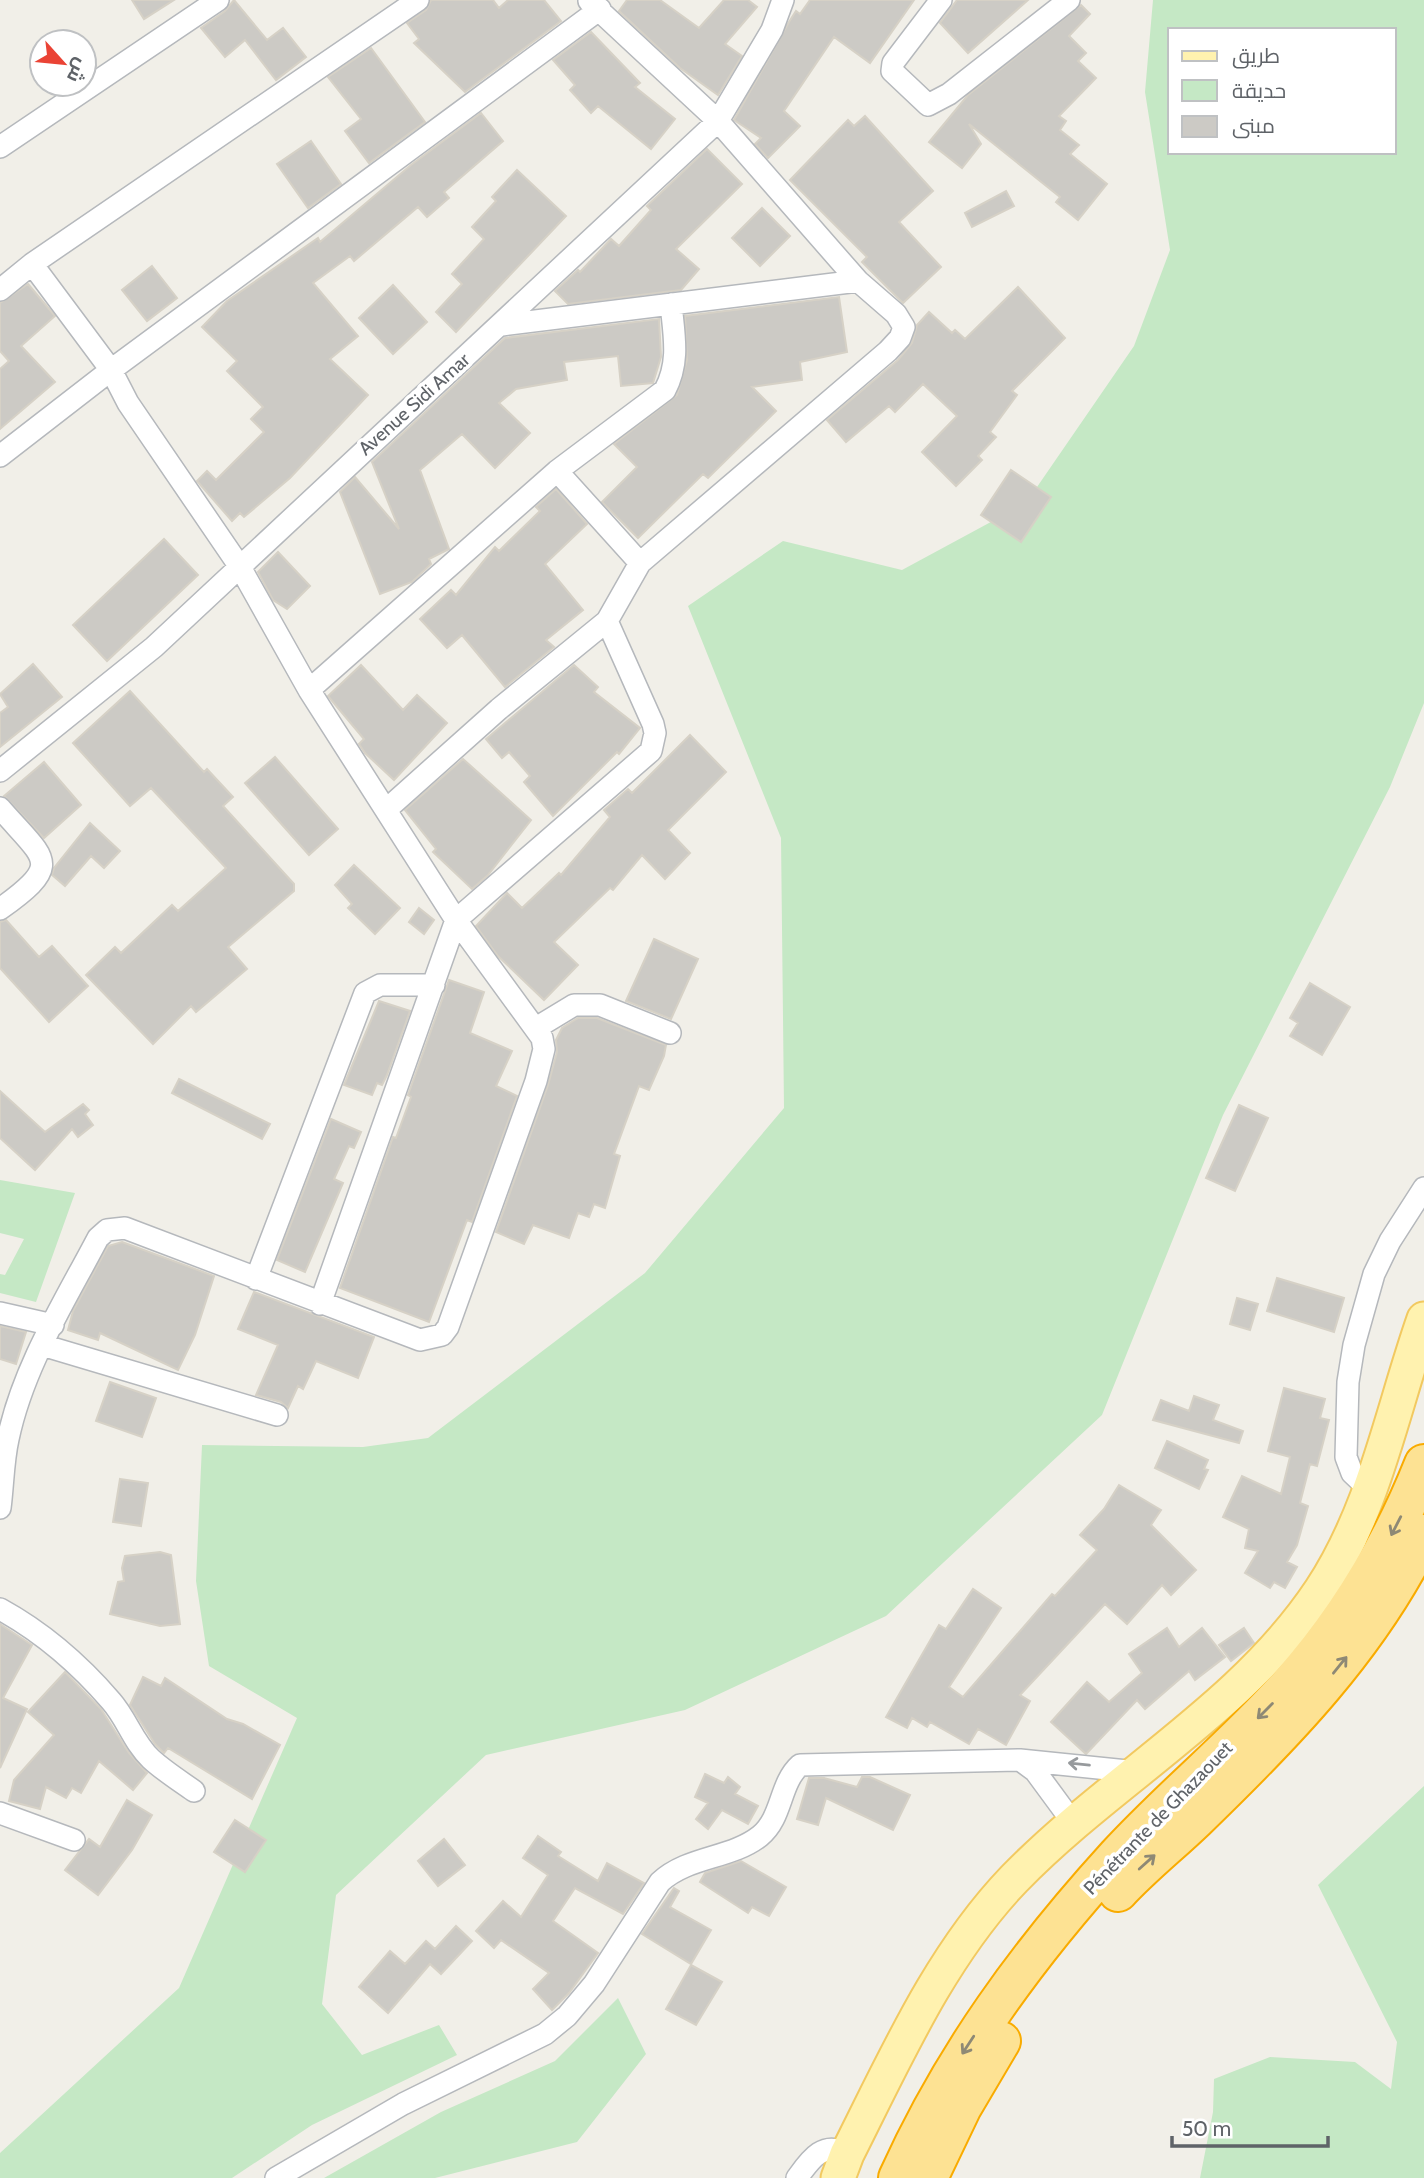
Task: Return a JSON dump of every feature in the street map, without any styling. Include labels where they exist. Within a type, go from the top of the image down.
[{"type":"highway","name":"Pénétrante de Ghazaouet","points":[[898,2178],[936,2099],[967,2045],[1039,1947],[1127,1846],[1261,1714],[1315,1653],[1383,1552],[1424,1464]]},
{"type":"highway","name":"Pénétrante de Ghazaouet","points":[[928,2178],[987,2063],[1044,1977],[1116,1893],[1241,1776],[1314,1696],[1373,1623],[1424,1534]]},
{"type":"main road","points":[[843,2166],[927,2000],[956,1953],[1012,1881],[1074,1824],[1201,1720],[1282,1642],[1338,1562],[1370,1490],[1424,1319]]},
{"type":"street","points":[[0,147],[218,0]]},
{"type":"street","points":[[0,290],[32,264],[418,0]]},
{"type":"street","points":[[941,0],[893,63],[892,71],[928,105],[949,94],[1069,0]]},
{"type":"street","name":"Avenue Sidi Amar","points":[[0,771],[154,647],[718,121],[772,30],[786,1]]},
{"type":"street","points":[[0,456],[593,4],[718,121],[858,281],[896,314],[904,327],[900,338],[640,563],[607,621],[499,709],[387,809]]},
{"type":"street","points":[[0,1508],[4,1437],[42,1345],[98,1238],[115,1227],[125,1228],[420,1340],[442,1335],[536,1081],[544,1049],[536,1028],[456,920],[309,691],[240,567],[128,403],[111,370],[32,264]]},
{"type":"street","points":[[502,325],[858,281]]},
{"type":"street","points":[[309,691],[557,471],[664,390],[674,373],[676,356],[671,304]]},
{"type":"street","points":[[557,471],[640,563]]},
{"type":"street","points":[[320,1304],[456,920],[651,751],[655,733],[653,724],[607,621]]},
{"type":"street","points":[[0,808],[40,855],[43,865],[34,885],[0,909]]},
{"type":"street","points":[[257,1279],[365,993],[380,985],[434,985]]},
{"type":"street","points":[[536,1028],[574,1005],[600,1004],[670,1033]]},
{"type":"street","points":[[1370,1490],[1352,1473],[1346,1457],[1348,1382],[1354,1345],[1374,1275],[1390,1241],[1424,1188]]},
{"type":"street","points":[[0,1313],[53,1325]]},
{"type":"street","points":[[42,1345],[276,1415]]},
{"type":"street","points":[[0,1609],[32,1626],[60,1650],[113,1703],[134,1739],[151,1758],[194,1791]]},
{"type":"street","points":[[276,2178],[403,2104],[545,2034],[567,2016],[594,1984],[660,1882],[669,1873],[754,1840],[763,1833],[779,1807],[788,1779],[800,1765],[1020,1760],[1137,1772]]},
{"type":"street","points":[[1020,1760],[1035,1771],[1074,1824]]},
{"type":"street","points":[[0,1813],[74,1840]]},
{"type":"street","points":[[797,2178],[813,2157],[823,2150],[836,2149],[843,2166]]},
{"type":"green space","points":[[1153,0],[1424,0],[1424,703],[1390,787],[1223,1115],[1102,1415],[886,1616],[685,1710],[486,1755],[336,1895],[322,2004],[362,2055],[439,2025],[457,2055],[312,2125],[232,2178],[0,2178],[0,2153],[179,1988],[297,1718],[209,1666],[196,1581],[202,1445],[363,1447],[428,1438],[645,1273],[784,1108],[781,838],[688,606],[783,541],[902,570],[1026,503],[1134,346],[1170,250],[1145,92]]},
{"type":"green space","points":[[0,1180],[75,1193],[36,1302],[0,1293],[0,1274],[5,1275],[24,1239],[0,1233]]},
{"type":"green space","points":[[1424,1786],[1424,2178],[1200,2178],[1213,2112],[1214,2079],[1270,2057],[1355,2062],[1391,2089],[1397,2042],[1318,1885]]},
{"type":"green space","points":[[618,1998],[646,2054],[577,2142],[435,2178],[324,2178],[441,2112],[555,2061]]},
{"type":"building","points":[[132,0],[174,0],[144,19]]},
{"type":"building","points":[[234,0],[267,40],[283,28],[306,57],[276,80],[245,40],[225,57],[201,28],[225,11]]},
{"type":"building","points":[[431,0],[493,0],[499,8],[508,0],[544,0],[561,21],[465,92],[414,43],[419,39],[407,23],[426,10]]},
{"type":"building","points":[[627,0],[660,0],[699,28],[724,0],[748,0],[757,7],[725,44],[742,56],[718,95],[680,68],[619,11]]},
{"type":"building","points":[[810,0],[914,0],[870,63],[834,37],[784,111],[800,126],[768,158],[755,144],[761,138],[734,120],[789,22],[796,11],[800,14]]},
{"type":"building","points":[[957,0],[1028,0],[968,53],[940,23]]},
{"type":"building","points":[[1081,5],[1090,14],[1069,36],[1086,53],[1078,61],[1096,78],[1059,116],[1066,121],[1060,130],[1079,145],[1070,154],[1107,184],[1078,220],[1056,202],[1060,197],[969,124],[981,144],[962,168],[929,142],[968,95]]},
{"type":"building","points":[[591,32],[640,83],[635,87],[675,119],[651,149],[598,106],[591,113],[570,90],[575,85],[553,60]]},
{"type":"building","points":[[371,48],[425,122],[369,163],[345,131],[361,119],[328,77]]},
{"type":"building","points":[[481,113],[503,141],[444,192],[449,198],[427,217],[418,207],[354,261],[350,256],[313,283],[358,336],[330,359],[368,395],[290,478],[244,517],[240,513],[232,521],[197,481],[207,471],[216,480],[264,432],[251,419],[263,407],[227,371],[237,361],[202,327],[227,301],[318,238],[320,242],[411,165]]},
{"type":"building","points":[[865,116],[933,191],[899,222],[941,267],[903,303],[862,262],[867,257],[790,180],[848,120],[854,126]]},
{"type":"building","points":[[311,141],[341,184],[308,208],[277,164]]},
{"type":"building","points":[[707,149],[742,184],[676,249],[699,269],[681,290],[568,304],[555,291],[578,270],[580,272],[611,239],[619,246],[651,210],[647,206]]},
{"type":"building","points":[[517,170],[566,216],[456,332],[436,312],[462,284],[452,274],[484,239],[472,227],[496,201],[492,197]]},
{"type":"building","points":[[1006,191],[1014,206],[972,227],[965,213]]},
{"type":"building","points":[[762,208],[790,236],[760,266],[732,238]]},
{"type":"building","points":[[152,266],[177,298],[147,321],[122,290]]},
{"type":"building","points":[[28,284],[55,316],[21,346],[55,382],[0,429],[0,369],[9,361],[0,351],[0,303]]},
{"type":"building","points":[[393,285],[427,322],[393,354],[359,318]]},
{"type":"building","points":[[1018,287],[1065,338],[1012,391],[1017,395],[990,432],[996,437],[978,456],[982,460],[956,486],[922,452],[957,416],[923,384],[895,412],[889,406],[846,442],[827,420],[898,360],[912,343],[917,325],[929,312],[952,333],[955,330],[965,339]]},
{"type":"building","points":[[839,297],[847,352],[800,362],[802,380],[752,387],[776,411],[708,478],[703,474],[638,538],[602,502],[637,467],[614,444],[677,395],[687,360],[685,316]]},
{"type":"building","points":[[659,319],[661,357],[653,383],[621,386],[618,356],[564,362],[567,380],[516,389],[499,403],[530,433],[495,468],[462,434],[420,470],[449,549],[429,559],[431,564],[412,582],[380,594],[340,492],[355,477],[399,529],[372,462],[505,338]]},
{"type":"building","points":[[1011,470],[1051,497],[1021,542],[981,515]]},
{"type":"building","points":[[556,489],[587,524],[545,564],[583,610],[546,640],[554,647],[505,687],[462,635],[447,648],[420,619],[451,590],[456,595],[495,547],[499,551],[540,511],[536,507]]},
{"type":"building","points":[[164,539],[198,575],[107,661],[73,625]]},
{"type":"building","points":[[278,552],[310,586],[287,609],[273,600],[258,572]]},
{"type":"building","points":[[33,664],[62,697],[0,747],[0,713],[8,707],[0,694]]},
{"type":"building","points":[[361,665],[403,710],[417,695],[447,723],[394,780],[365,753],[359,744],[364,739],[328,696]]},
{"type":"building","points":[[574,665],[598,687],[594,692],[640,728],[619,754],[617,752],[553,816],[524,782],[530,776],[509,752],[502,758],[486,739]]},
{"type":"building","points":[[130,691],[204,772],[207,769],[233,797],[223,806],[294,884],[294,891],[228,947],[247,969],[196,1012],[191,1006],[153,1044],[86,975],[115,947],[121,953],[172,905],[178,911],[226,868],[151,788],[130,806],[73,743]]},
{"type":"building","points":[[690,735],[726,772],[668,830],[690,853],[665,879],[642,855],[613,890],[610,888],[554,942],[578,965],[544,1000],[498,956],[476,926],[507,893],[522,908],[559,873],[561,875],[610,817],[604,810],[628,789],[632,793]]},
{"type":"building","points":[[275,757],[338,829],[309,855],[245,783]]},
{"type":"building","points":[[463,759],[531,820],[488,875],[472,889],[433,852],[436,849],[405,810]]},
{"type":"building","points":[[44,762],[81,805],[44,838],[4,796]]},
{"type":"building","points":[[90,823],[120,851],[104,868],[91,856],[65,886],[52,875],[54,868]]},
{"type":"building","points":[[354,865],[400,908],[375,934],[348,908],[352,904],[335,885]]},
{"type":"building","points":[[419,908],[434,920],[424,934],[409,922]]},
{"type":"building","points":[[6,920],[39,957],[52,946],[88,986],[49,1022],[0,968],[0,922]]},
{"type":"building","points":[[654,939],[698,959],[671,1019],[626,1001]]},
{"type":"building","points":[[449,980],[484,992],[470,1033],[512,1051],[496,1086],[517,1096],[472,1222],[467,1220],[429,1322],[340,1288],[393,1137],[396,1138],[411,1097],[408,1095]]},
{"type":"building","points":[[1310,983],[1350,1007],[1322,1055],[1290,1036],[1298,1023],[1290,1018]]},
{"type":"building","points":[[379,1001],[410,1011],[387,1075],[382,1085],[377,1083],[372,1095],[344,1085]]},
{"type":"building","points":[[578,1018],[597,1018],[666,1045],[664,1056],[649,1090],[639,1086],[614,1154],[620,1156],[605,1208],[594,1204],[589,1217],[578,1213],[569,1238],[533,1225],[524,1244],[496,1232],[548,1085],[557,1052],[556,1040],[562,1028]]},
{"type":"building","points":[[179,1079],[270,1124],[262,1139],[172,1093]]},
{"type":"building","points":[[0,1091],[45,1132],[83,1104],[89,1110],[85,1114],[93,1125],[78,1137],[72,1129],[35,1170],[0,1138]]},
{"type":"building","points":[[1239,1105],[1268,1118],[1235,1191],[1206,1178]]},
{"type":"building","points":[[331,1119],[361,1132],[354,1148],[349,1146],[334,1179],[343,1183],[305,1272],[277,1260]]},
{"type":"building","points":[[122,1242],[214,1276],[195,1335],[178,1370],[100,1333],[98,1340],[68,1330],[73,1311],[108,1246]]},
{"type":"building","points":[[1277,1278],[1344,1298],[1334,1332],[1267,1311]]},
{"type":"building","points":[[254,1292],[374,1337],[358,1378],[316,1361],[303,1389],[298,1386],[288,1408],[281,1402],[256,1395],[278,1345],[238,1329]]},
{"type":"building","points":[[1237,1298],[1258,1304],[1250,1330],[1230,1324]]},
{"type":"building","points":[[0,1326],[26,1332],[16,1364],[0,1359]]},
{"type":"building","points":[[110,1382],[156,1398],[142,1437],[96,1421]]},
{"type":"building","points":[[1284,1388],[1325,1399],[1320,1418],[1329,1420],[1317,1466],[1310,1464],[1300,1503],[1308,1506],[1297,1545],[1287,1562],[1297,1567],[1285,1588],[1274,1582],[1270,1588],[1245,1573],[1258,1551],[1245,1548],[1249,1529],[1223,1517],[1242,1476],[1281,1494],[1290,1457],[1268,1451]]},
{"type":"building","points":[[1194,1396],[1219,1405],[1213,1420],[1243,1431],[1239,1443],[1153,1420],[1161,1400],[1189,1411]]},
{"type":"building","points":[[1167,1441],[1208,1460],[1204,1469],[1208,1470],[1199,1489],[1155,1468]]},
{"type":"building","points":[[120,1479],[148,1483],[141,1526],[113,1522]]},
{"type":"building","points":[[1119,1485],[1161,1510],[1151,1525],[1196,1570],[1171,1595],[1162,1585],[1127,1624],[1105,1604],[1020,1695],[1030,1701],[1006,1745],[978,1729],[969,1744],[930,1722],[927,1727],[912,1718],[907,1728],[886,1717],[939,1625],[946,1629],[973,1589],[1001,1608],[949,1687],[963,1697],[1052,1594],[1055,1596],[1097,1550],[1080,1535],[1104,1509]]},
{"type":"building","points":[[160,1552],[171,1555],[180,1624],[160,1626],[110,1614],[118,1582],[124,1581],[122,1568],[125,1556]]},
{"type":"building","points":[[0,1624],[32,1645],[3,1698],[27,1709],[0,1768]]},
{"type":"building","points":[[1167,1628],[1179,1647],[1202,1628],[1225,1657],[1195,1680],[1189,1671],[1145,1709],[1137,1700],[1086,1754],[1051,1722],[1087,1682],[1109,1702],[1142,1673],[1129,1654]]},
{"type":"building","points":[[1244,1628],[1254,1643],[1231,1661],[1219,1645]]},
{"type":"building","points":[[65,1672],[101,1709],[129,1753],[147,1773],[133,1790],[99,1761],[81,1793],[72,1788],[66,1798],[46,1787],[40,1809],[9,1801],[14,1780],[54,1735],[28,1712]]},
{"type":"building","points":[[143,1677],[161,1686],[165,1678],[227,1719],[243,1724],[280,1745],[252,1799],[168,1748],[164,1753],[155,1744],[130,1705]]},
{"type":"building","points":[[705,1774],[724,1783],[728,1777],[740,1787],[735,1794],[758,1806],[748,1824],[722,1810],[708,1829],[696,1819],[708,1803],[695,1797]]},
{"type":"building","points":[[862,1777],[870,1777],[910,1795],[893,1830],[826,1798],[818,1825],[797,1819],[809,1778],[824,1778],[857,1787]]},
{"type":"building","points":[[127,1800],[152,1815],[132,1850],[98,1895],[65,1870],[89,1839],[100,1847]]},
{"type":"building","points":[[235,1820],[266,1840],[245,1872],[214,1852]]},
{"type":"building","points":[[538,1836],[561,1852],[558,1856],[598,1881],[607,1863],[644,1883],[623,1914],[575,1888],[553,1921],[598,1953],[569,1993],[552,2010],[533,1989],[549,1973],[501,1940],[494,1948],[476,1931],[503,1901],[521,1917],[548,1875],[523,1858]]},
{"type":"building","points":[[444,1839],[465,1865],[438,1886],[418,1861]]},
{"type":"building","points":[[741,1861],[786,1887],[769,1916],[752,1907],[748,1913],[700,1882],[705,1873]]},
{"type":"building","points":[[674,1888],[679,1891],[670,1907],[711,1930],[691,1964],[642,1934]]},
{"type":"building","points":[[456,1926],[472,1941],[441,1974],[430,1964],[388,2013],[359,1987],[390,1951],[405,1964],[426,1941],[435,1949]]},
{"type":"building","points":[[691,1965],[722,1982],[696,2025],[666,2009]]}]
